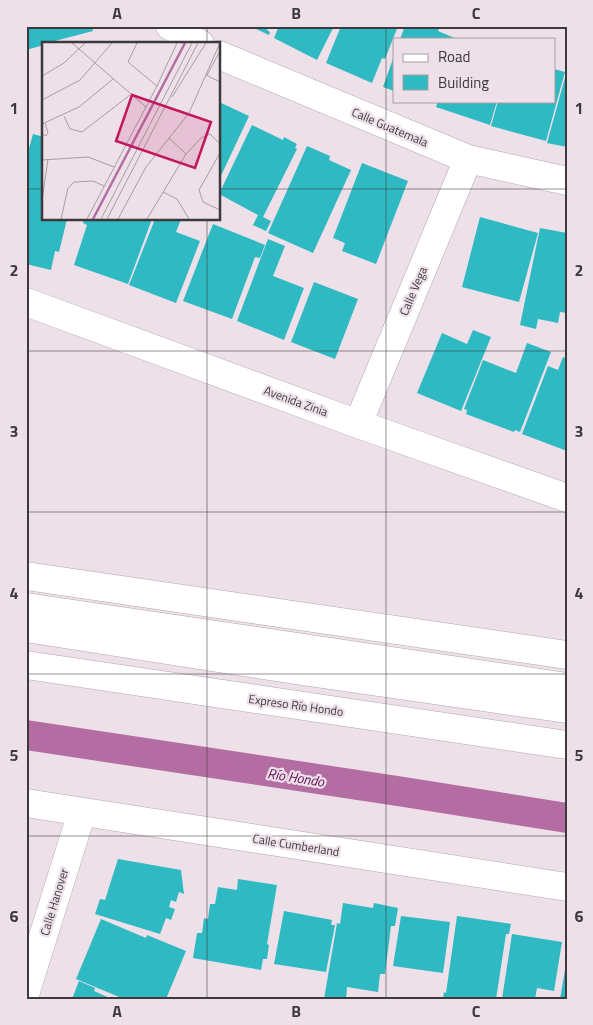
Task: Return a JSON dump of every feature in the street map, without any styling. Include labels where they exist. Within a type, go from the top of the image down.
[{"type":"main road","points":[[170,26],[197,42]]},
{"type":"main road","name":"Calle Guatemala","points":[[220,55],[468,159],[567,181]]},
{"type":"main road","name":"Calle Vega","points":[[358,424],[468,159]]},
{"type":"main road","name":"Avenida Zinia","points":[[26,302],[358,424],[567,498]]},
{"type":"main road","points":[[26,576],[567,656]]},
{"type":"main road","points":[[26,607],[567,687]]},
{"type":"main road","points":[[26,628],[302,671],[567,709]]},
{"type":"main road","name":"Expreso Río Hondo","points":[[26,665],[567,745]]},
{"type":"main road","name":"Calle Cumberland","points":[[26,803],[567,887]]},
{"type":"main road","name":"Calle Hanover","points":[[26,991],[82,812]]},
{"type":"building","points":[[26,26],[92,26],[93,31],[51,42],[42,42],[42,46],[26,50]]},
{"type":"building","points":[[250,26],[269,26],[267,30],[270,32],[269,35]]},
{"type":"building","points":[[279,26],[334,26],[317,60],[274,38]]},
{"type":"building","points":[[341,26],[398,26],[385,59],[382,58],[372,83],[326,63]]},
{"type":"building","points":[[405,26],[440,26],[438,31],[455,38],[400,38]]},
{"type":"building","points":[[393,59],[393,91],[383,87]]},
{"type":"building","points":[[556,70],[565,72],[546,141],[491,126],[498,102],[556,102]]},
{"type":"building","points":[[567,74],[567,147],[547,143]]},
{"type":"building","points":[[220,102],[249,116],[220,178]]},
{"type":"building","points":[[438,102],[497,102],[490,125],[436,107]]},
{"type":"building","points":[[252,125],[283,140],[284,137],[297,144],[295,148],[297,149],[263,217],[271,221],[266,231],[253,225],[258,215],[220,195]]},
{"type":"building","points":[[33,134],[42,136],[42,220],[67,220],[59,252],[55,251],[51,270],[26,264],[26,159]]},
{"type":"building","points":[[307,146],[330,156],[329,160],[351,170],[313,253],[268,233]]},
{"type":"building","points":[[362,163],[408,181],[376,264],[342,251],[345,243],[333,238]]},
{"type":"building","points":[[480,217],[538,233],[519,302],[462,287]]},
{"type":"building","points":[[84,220],[152,220],[128,284],[74,265],[87,225],[83,223]]},
{"type":"building","points":[[155,220],[181,220],[176,232],[200,241],[176,303],[129,285]]},
{"type":"building","points":[[213,224],[265,245],[260,258],[255,257],[232,319],[183,301]]},
{"type":"building","points":[[540,228],[567,233],[567,313],[560,312],[558,323],[538,319],[536,329],[520,325]]},
{"type":"building","points":[[268,239],[285,246],[273,276],[304,288],[284,340],[237,321]]},
{"type":"building","points":[[314,282],[358,299],[335,359],[291,342]]},
{"type":"building","points":[[473,330],[491,337],[461,411],[417,393],[442,333],[467,344]]},
{"type":"building","points":[[527,343],[551,352],[520,432],[515,430],[514,432],[466,414],[467,410],[464,409],[483,360],[516,373]]},
{"type":"building","points":[[563,357],[567,359],[567,451],[522,434],[548,366],[558,370]]},
{"type":"building","points":[[118,859],[181,870],[184,894],[179,892],[176,902],[171,900],[169,907],[175,909],[171,920],[166,918],[160,934],[95,914],[100,899],[105,900]]},
{"type":"building","points":[[238,879],[277,885],[267,944],[269,945],[267,959],[263,959],[261,970],[193,958],[197,933],[202,933],[204,918],[208,919],[210,904],[215,904],[218,887],[237,890]]},
{"type":"building","points":[[343,903],[373,908],[374,903],[398,908],[395,926],[391,926],[385,974],[380,974],[378,992],[347,987],[346,999],[324,999],[337,923],[340,924]]},
{"type":"building","points":[[284,911],[332,920],[331,925],[335,925],[326,972],[274,964]]},
{"type":"building","points":[[401,916],[450,922],[443,973],[393,966]]},
{"type":"building","points":[[457,916],[511,924],[509,934],[506,934],[496,999],[443,999],[444,992],[446,993]]},
{"type":"building","points":[[101,919],[146,938],[147,935],[186,951],[166,999],[124,999],[76,979]]},
{"type":"building","points":[[512,934],[562,942],[554,991],[537,988],[535,999],[502,999]]},
{"type":"building","points":[[566,964],[567,999],[560,999]]},
{"type":"building","points":[[79,981],[95,988],[94,991],[112,999],[72,999]]},
{"type":"waterway","name":"Río Hondo","points":[[26,735],[567,818]]}]
